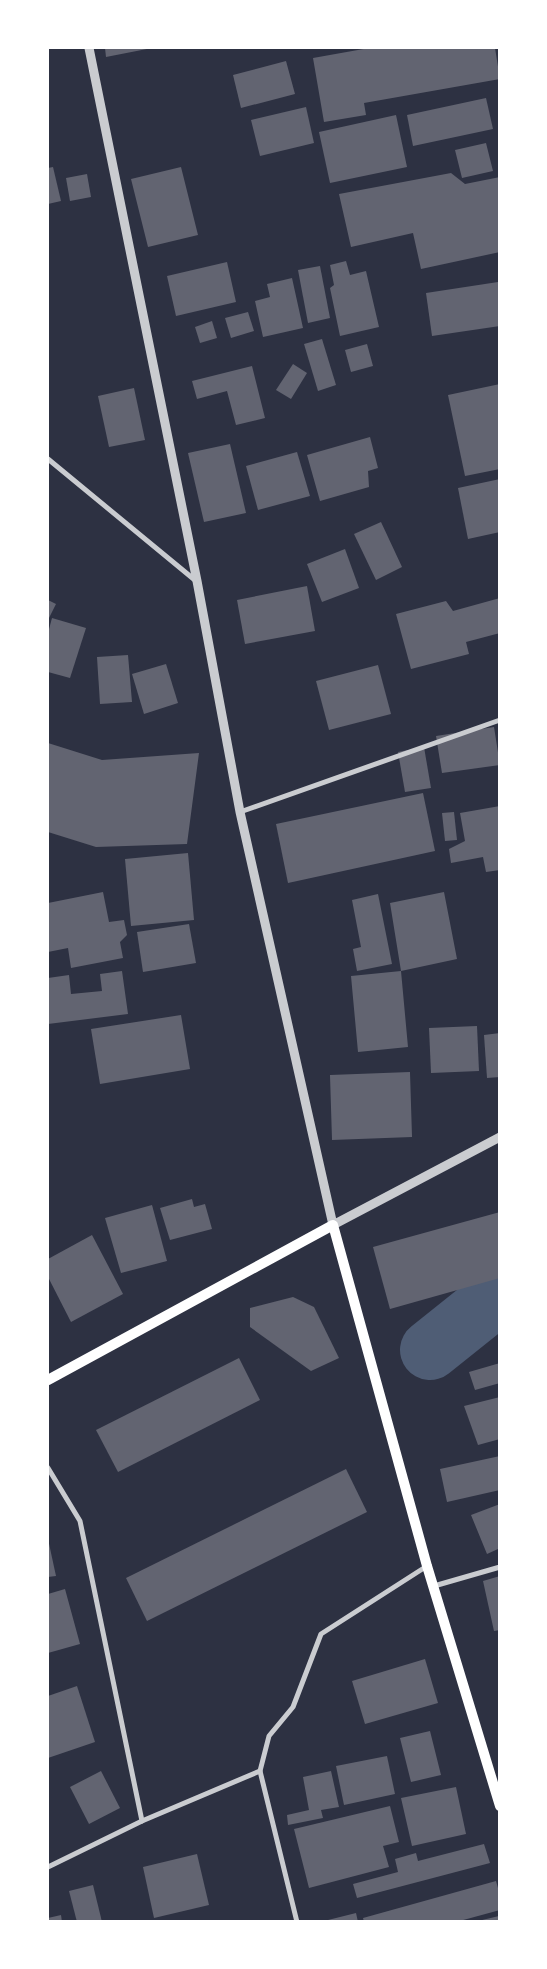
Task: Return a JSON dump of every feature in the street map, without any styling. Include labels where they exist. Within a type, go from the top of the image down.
[{"type":"main road","points":[[48,1380],[333,1225],[427,1566],[500,1806]]},
{"type":"street","points":[[89,48],[197,581],[240,812],[333,1225],[500,1137]]},
{"type":"street","points":[[48,459],[197,581]]},
{"type":"street","points":[[240,812],[500,720]]},
{"type":"street","points":[[48,1468],[80,1521],[142,1821]]},
{"type":"street","points":[[297,1922],[260,1770],[269,1736],[293,1708],[321,1634],[427,1566]]},
{"type":"street","points":[[434,1586],[500,1567]]},
{"type":"street","points":[[48,1867],[142,1821],[260,1770]]},
{"type":"building","points":[[105,48],[152,48],[106,57]]},
{"type":"building","points":[[369,48],[495,48],[500,79],[364,103],[366,115],[324,122],[313,58]]},
{"type":"building","points":[[286,61],[295,94],[241,108],[233,75]]},
{"type":"building","points":[[486,98],[493,129],[413,146],[407,115]]},
{"type":"building","points":[[306,107],[314,143],[260,156],[251,120]]},
{"type":"building","points":[[396,115],[407,167],[330,183],[319,132]]},
{"type":"building","points":[[486,143],[493,171],[462,178],[455,150]]},
{"type":"building","points":[[53,167],[61,201],[48,204],[48,168]]},
{"type":"building","points":[[181,167],[198,235],[148,247],[131,179]]},
{"type":"building","points":[[451,173],[465,184],[500,177],[500,252],[421,269],[413,233],[351,247],[339,194]]},
{"type":"building","points":[[87,174],[91,197],[70,201],[66,178]]},
{"type":"building","points":[[346,261],[350,275],[366,271],[379,327],[340,336],[330,288],[334,285],[330,265]]},
{"type":"building","points":[[227,262],[236,302],[176,316],[167,276]]},
{"type":"building","points":[[320,266],[330,318],[308,323],[298,270]]},
{"type":"building","points":[[292,278],[303,328],[263,337],[255,301],[270,297],[267,284]]},
{"type":"building","points":[[498,282],[500,326],[432,336],[426,293]]},
{"type":"building","points":[[248,312],[254,331],[231,338],[225,318]]},
{"type":"building","points":[[212,321],[217,338],[200,343],[195,327]]},
{"type":"building","points":[[322,339],[336,385],[318,391],[304,344]]},
{"type":"building","points":[[367,344],[373,366],[351,372],[345,350]]},
{"type":"building","points":[[293,364],[307,373],[291,399],[276,390]]},
{"type":"building","points":[[252,366],[265,418],[236,425],[227,391],[197,399],[192,381]]},
{"type":"building","points":[[500,384],[500,469],[465,476],[448,395]]},
{"type":"building","points":[[134,388],[145,440],[109,447],[98,396]]},
{"type":"building","points":[[370,437],[378,468],[368,471],[369,487],[320,501],[307,455]]},
{"type":"building","points":[[230,444],[246,513],[204,522],[188,453]]},
{"type":"building","points":[[297,452],[310,496],[258,510],[246,466]]},
{"type":"building","points":[[500,479],[500,532],[468,539],[458,488]]},
{"type":"building","points":[[381,522],[402,567],[376,580],[354,534]]},
{"type":"building","points":[[345,549],[359,588],[322,602],[307,564]]},
{"type":"building","points":[[307,586],[315,631],[245,644],[237,600]]},
{"type":"building","points":[[500,598],[500,633],[466,642],[469,654],[411,669],[396,614],[446,601],[453,611]]},
{"type":"building","points":[[48,600],[56,604],[48,620]]},
{"type":"building","points":[[52,618],[86,628],[70,678],[48,672],[48,633]]},
{"type":"building","points":[[128,655],[132,702],[100,704],[97,657]]},
{"type":"building","points":[[166,664],[178,703],[144,714],[132,674]]},
{"type":"building","points":[[378,665],[391,714],[329,730],[316,681]]},
{"type":"building","points":[[494,727],[500,765],[442,773],[436,736]]},
{"type":"building","points":[[48,743],[102,760],[199,753],[187,844],[96,847],[48,832]]},
{"type":"building","points":[[424,747],[431,788],[405,792],[398,752]]},
{"type":"building","points":[[423,793],[435,851],[288,883],[276,824]]},
{"type":"building","points":[[500,806],[500,870],[486,872],[483,857],[451,863],[449,849],[465,841],[460,813]]},
{"type":"building","points":[[454,812],[457,840],[445,841],[442,813]]},
{"type":"building","points":[[188,853],[194,920],[131,926],[125,859]]},
{"type":"building","points":[[103,892],[109,922],[124,920],[127,935],[120,942],[123,958],[71,968],[68,948],[48,952],[48,903]]},
{"type":"building","points":[[444,892],[457,959],[401,971],[390,903]]},
{"type":"building","points":[[378,894],[392,964],[357,971],[353,949],[361,947],[352,900]]},
{"type":"building","points":[[189,924],[196,963],[143,972],[137,932]]},
{"type":"building","points":[[122,971],[128,1014],[48,1024],[48,978],[69,975],[71,994],[102,991],[100,974]]},
{"type":"building","points":[[401,971],[408,1047],[358,1052],[351,976]]},
{"type":"building","points":[[181,1015],[190,1069],[100,1084],[91,1029]]},
{"type":"building","points":[[477,1026],[479,1071],[431,1073],[429,1028]]},
{"type":"building","points":[[500,1033],[500,1077],[487,1078],[484,1035]]},
{"type":"building","points":[[410,1072],[412,1137],[332,1140],[330,1075]]},
{"type":"building","points":[[192,1199],[194,1207],[205,1204],[212,1229],[170,1240],[160,1208]]},
{"type":"building","points":[[152,1205],[167,1261],[121,1273],[105,1218]]},
{"type":"building","points":[[500,1212],[500,1278],[390,1309],[373,1247]]},
{"type":"building","points":[[92,1235],[123,1294],[71,1322],[48,1277],[48,1259]]},
{"type":"building","points":[[293,1297],[314,1307],[339,1358],[311,1371],[250,1327],[250,1308]]},
{"type":"building","points":[[239,1358],[260,1400],[118,1472],[96,1430]]},
{"type":"building","points":[[500,1363],[500,1383],[475,1390],[469,1372]]},
{"type":"building","points":[[500,1397],[500,1439],[478,1445],[464,1406]]},
{"type":"building","points":[[500,1456],[500,1490],[447,1502],[440,1469]]},
{"type":"building","points":[[346,1469],[367,1512],[147,1621],[126,1578]]},
{"type":"building","points":[[500,1504],[500,1551],[498,1549],[487,1554],[471,1515]]},
{"type":"building","points":[[48,1539],[56,1576],[48,1577]]},
{"type":"building","points":[[500,1576],[500,1630],[494,1631],[483,1581]]},
{"type":"building","points":[[65,1589],[80,1644],[48,1653],[48,1594]]},
{"type":"building","points":[[425,1659],[438,1703],[365,1724],[352,1681]]},
{"type":"building","points":[[77,1686],[95,1742],[48,1758],[48,1696]]},
{"type":"building","points":[[430,1731],[441,1775],[411,1782],[400,1738]]},
{"type":"building","points":[[387,1756],[395,1794],[344,1805],[336,1766]]},
{"type":"building","points":[[101,1771],[120,1808],[89,1824],[70,1787]]},
{"type":"building","points":[[331,1771],[339,1807],[321,1810],[323,1818],[288,1825],[287,1815],[309,1810],[303,1777]]},
{"type":"building","points":[[456,1787],[466,1834],[412,1846],[401,1798]]},
{"type":"building","points":[[390,1806],[399,1842],[383,1846],[389,1867],[309,1888],[294,1829]]},
{"type":"building","points":[[484,1844],[490,1863],[357,1898],[353,1884],[398,1872],[395,1859],[416,1853],[418,1861]]},
{"type":"building","points":[[197,1854],[209,1905],[154,1918],[143,1867]]},
{"type":"building","points":[[496,1881],[500,1895],[500,1910],[456,1922],[364,1922],[363,1918]]},
{"type":"building","points":[[93,1885],[102,1922],[77,1922],[69,1891]]},
{"type":"building","points":[[356,1913],[358,1922],[324,1922],[324,1921]]},
{"type":"building","points":[[61,1915],[62,1922],[48,1922],[48,1918]]},
{"type":"building","points":[[499,1916],[500,1922],[478,1922],[478,1921]]},
{"type":"waterway","points":[[430,1350],[500,1294]]}]
